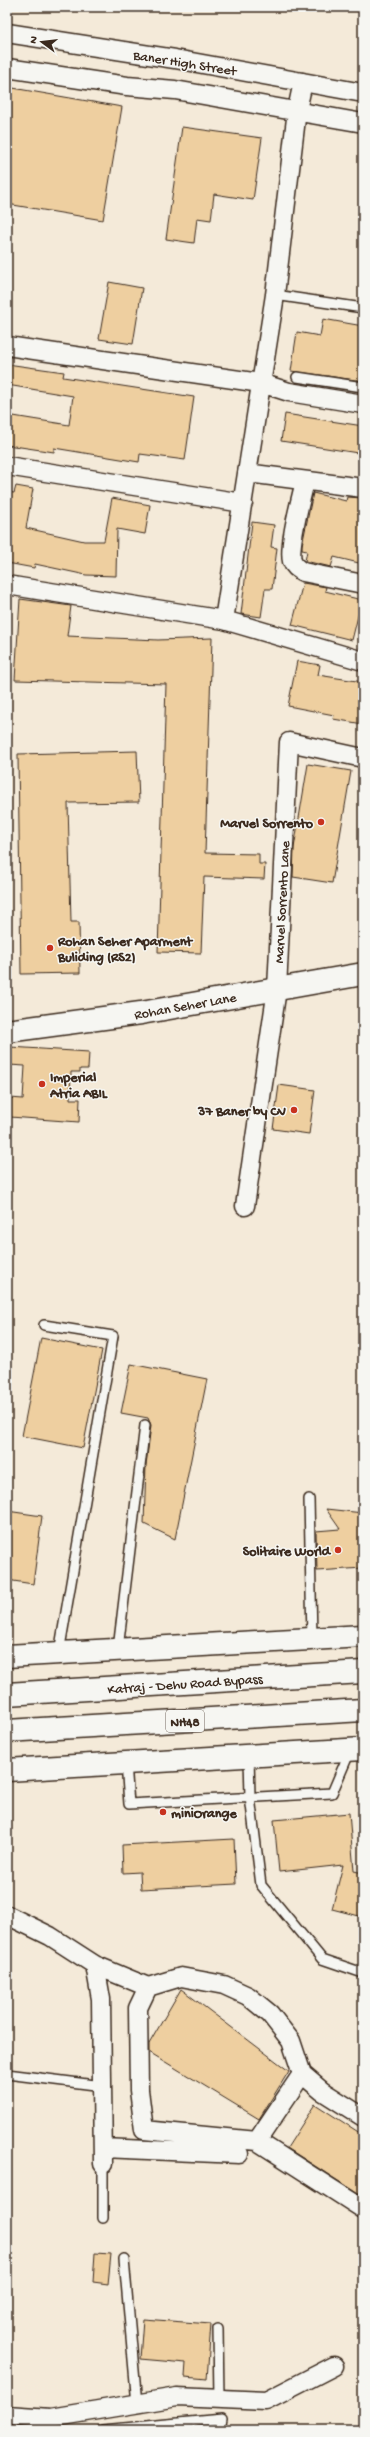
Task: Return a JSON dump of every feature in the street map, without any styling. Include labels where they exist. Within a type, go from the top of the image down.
[{"type":"main road","name":"Rohan Seher Lane","points":[[7,1031],[141,1013],[363,974]]},
{"type":"main road","points":[[7,1656],[363,1636]]},
{"type":"main road","name":"Katraj - Dehu Road Bypass","points":[[7,1694],[363,1672]]},
{"type":"main road","name":"NH48","points":[[7,1731],[363,1710]]},
{"type":"main road","points":[[7,1770],[357,1750]]},
{"type":"street","name":"Baner High Street","points":[[7,33],[363,93]]},
{"type":"street","points":[[7,68],[127,86],[176,90],[297,110],[363,123]]},
{"type":"street","points":[[224,620],[275,295],[297,110],[303,82]]},
{"type":"street","points":[[7,346],[261,383],[289,392],[363,404]]},
{"type":"street","points":[[7,466],[243,503]]},
{"type":"street","points":[[247,473],[363,488]]},
{"type":"street","points":[[305,481],[291,550],[292,562],[296,568],[303,572],[363,584]]},
{"type":"street","points":[[7,585],[224,620],[363,661]]},
{"type":"street","name":"Marvel Sorrento Lane","points":[[245,1206],[277,989],[289,742],[363,758]]},
{"type":"street","points":[[7,1915],[50,1936],[95,1964],[148,1987],[180,1977],[224,1985],[248,1996],[270,2014],[292,2041],[302,2074],[322,2091],[363,2117]]},
{"type":"street","points":[[95,1964],[101,1998],[104,2086],[103,2156],[239,2154]]},
{"type":"street","points":[[148,1987],[138,2008],[139,2090],[144,2130],[257,2141],[363,2209]]},
{"type":"street","points":[[257,2141],[302,2074]]},
{"type":"street","points":[[7,2415],[50,2418],[177,2398],[266,2401],[334,2366]]},
{"type":"lane","points":[[275,295],[363,308]]},
{"type":"lane","points":[[297,377],[363,386]]},
{"type":"lane","points":[[44,1325],[113,1336],[59,1653]]},
{"type":"lane","points":[[118,1650],[145,1425]]},
{"type":"lane","points":[[309,1499],[312,1638]]},
{"type":"lane","points":[[126,1763],[129,1804],[332,1793],[357,1750]]},
{"type":"lane","points":[[249,1756],[250,1797],[261,1885],[322,1959],[363,1973]]},
{"type":"lane","points":[[7,2074],[104,2086]]},
{"type":"lane","points":[[103,2156],[103,2218]]},
{"type":"lane","points":[[124,2259],[137,2404]]},
{"type":"lane","points":[[218,2329],[219,2399]]},
{"type":"lane","points":[[102,2430],[222,2419],[220,2430]]},
{"type":"building","points":[[7,87],[122,107],[103,220],[7,204]]},
{"type":"building","points":[[182,127],[262,138],[253,200],[214,194],[211,220],[197,218],[194,243],[166,239]]},
{"type":"building","points":[[109,282],[142,288],[133,344],[99,339]]},
{"type":"building","points":[[323,319],[363,326],[363,381],[291,371],[297,332],[320,336]]},
{"type":"building","points":[[7,364],[64,372],[63,377],[194,397],[185,460],[140,454],[139,462],[54,448],[54,452],[7,445],[7,415],[69,425],[73,396],[7,385]]},
{"type":"building","points":[[285,414],[363,426],[358,453],[281,441]]},
{"type":"building","points":[[16,486],[33,489],[26,528],[84,541],[104,541],[112,498],[150,505],[145,534],[117,529],[116,576],[86,575],[35,564],[34,568],[7,563],[7,492],[14,493]]},
{"type":"building","points":[[313,493],[346,501],[347,497],[363,498],[363,564],[334,557],[331,567],[305,561],[307,551],[302,550],[302,545]]},
{"type":"building","points":[[252,522],[274,525],[271,547],[277,548],[272,589],[265,589],[261,617],[241,614]]},
{"type":"building","points":[[303,583],[326,587],[325,591],[362,600],[352,640],[292,625]]},
{"type":"building","points":[[20,599],[71,606],[67,636],[158,640],[212,638],[205,853],[259,854],[259,864],[265,864],[264,879],[204,877],[201,953],[158,952],[166,684],[15,680]]},
{"type":"building","points":[[297,661],[320,665],[318,675],[363,682],[363,724],[333,719],[334,715],[288,706]]},
{"type":"building","points":[[137,751],[139,802],[68,803],[71,922],[79,922],[80,973],[21,974],[18,754]]},
{"type":"building","name":"Marvel Sorrento","points":[[308,764],[351,771],[332,883],[293,877],[294,848]]},
{"type":"building","name":"Imperial Atria ABIL","points":[[10,1047],[89,1052],[88,1069],[80,1069],[80,1072],[71,1072],[70,1099],[80,1099],[79,1122],[10,1117],[10,1098],[23,1099],[25,1066],[9,1065]]},
{"type":"building","name":"37 Baner by CV","points":[[279,1085],[315,1090],[309,1134],[273,1129]]},
{"type":"building","points":[[41,1338],[102,1350],[83,1448],[22,1436]]},
{"type":"building","points":[[131,1364],[207,1379],[175,1539],[144,1524],[146,1465],[151,1425],[148,1418],[121,1413]]},
{"type":"building","name":"Solitaire World","points":[[326,1509],[363,1513],[363,1568],[317,1571],[316,1531],[340,1529]]},
{"type":"building","points":[[7,1511],[42,1516],[33,1584],[7,1580]]},
{"type":"building","points":[[349,1813],[354,1871],[363,1873],[363,1917],[332,1909],[343,1865],[279,1872],[274,1820]]},
{"type":"building","points":[[234,1839],[236,1884],[141,1889],[140,1872],[123,1873],[122,1845]]},
{"type":"building","points":[[181,1989],[289,2071],[259,2119],[149,2052],[149,2044]]},
{"type":"building","points":[[315,2104],[363,2135],[363,2197],[287,2148]]},
{"type":"building","points":[[95,2253],[111,2254],[108,2284],[93,2282]]},
{"type":"building","points":[[143,2319],[211,2324],[207,2379],[185,2377],[186,2363],[140,2359]]},
{"type":"place","name":"Marvel Sorrento","points":[[321,822]]},
{"type":"place","name":"Rohan Seher Aparment Buliding (RS2)","points":[[50,948]]},
{"type":"place","name":"Imperial Atria ABIL","points":[[42,1084]]},
{"type":"place","name":"37 Baner by CV","points":[[294,1110]]},
{"type":"place","name":"Solitaire World","points":[[338,1550]]},
{"type":"place","name":"miniOrange","points":[[163,1812]]}]
